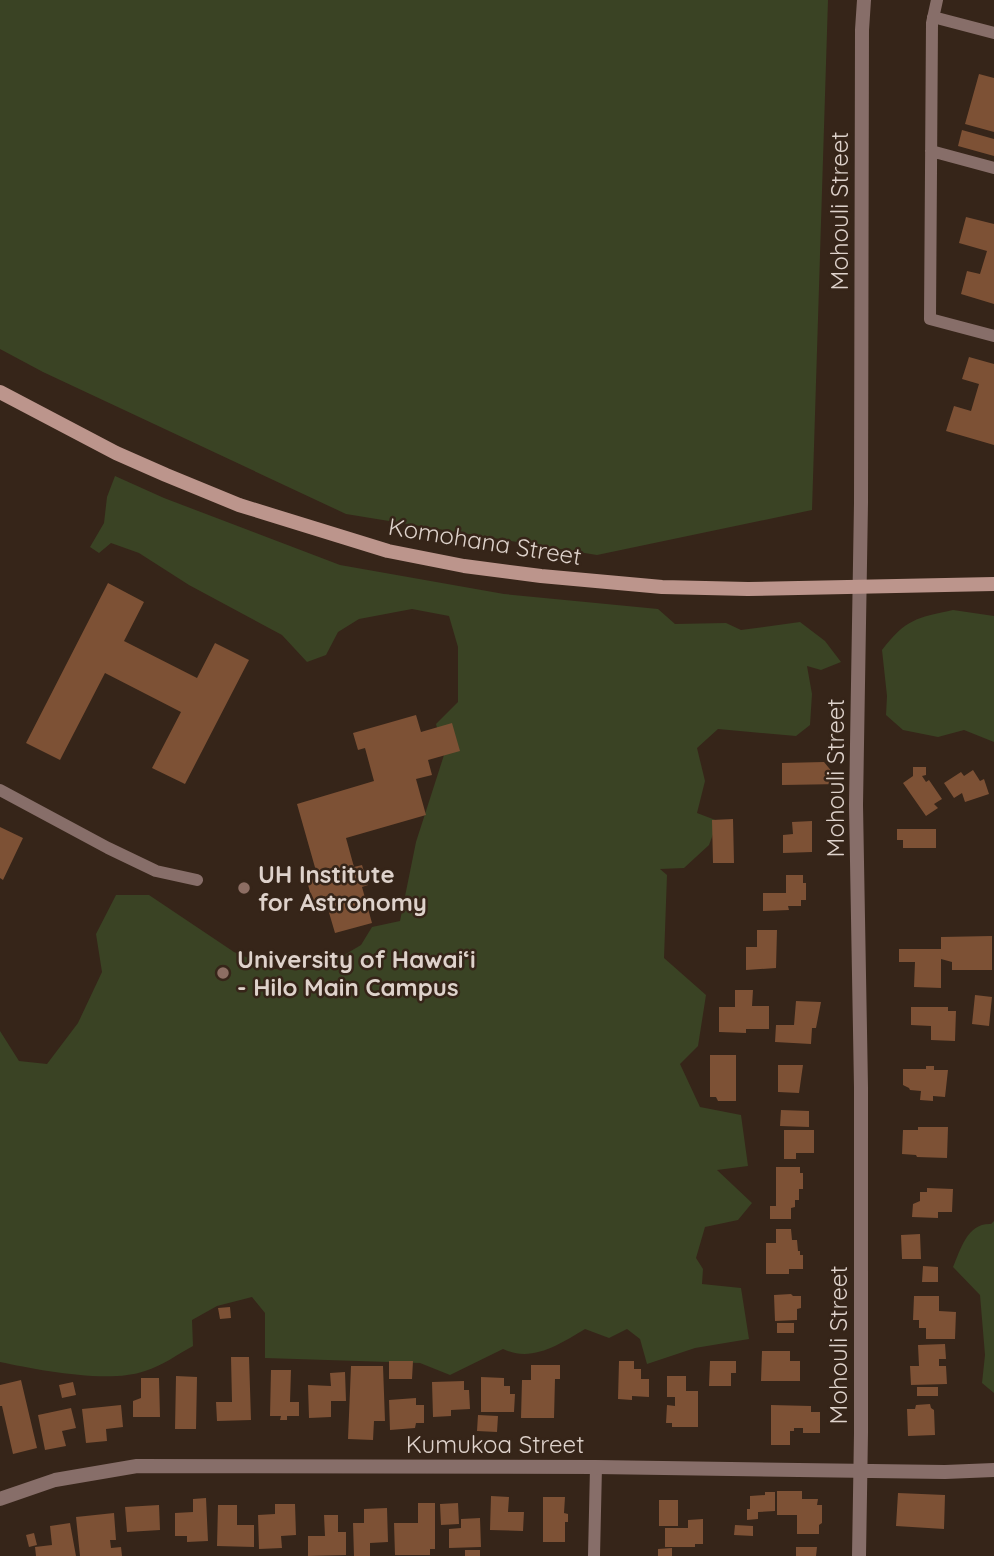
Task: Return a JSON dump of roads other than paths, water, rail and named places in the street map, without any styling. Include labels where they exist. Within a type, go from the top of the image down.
[{"type":"main road","name":"Komohana Street","points":[[0,392],[116,453],[239,505],[388,551],[464,566],[662,587],[748,589],[994,584]]},
{"type":"street","name":"Mohouli Street","points":[[859,1556],[861,1101],[856,805],[864,0]]},
{"type":"street","points":[[937,0],[933,17],[930,319],[994,336]]},
{"type":"street","points":[[933,17],[994,33]]},
{"type":"street","points":[[931,150],[994,168]]},
{"type":"street","points":[[0,790],[156,871],[197,880]]},
{"type":"street","name":"Kumukoa Street","points":[[0,1499],[55,1480],[137,1466],[596,1466],[994,1471]]},
{"type":"street","points":[[594,1556],[596,1466]]},
{"type":"place","name":"UH Institute for Astronomy","points":[[244,888]]},
{"type":"place","name":"University of Hawaiʻi - Hilo Main Campus","points":[[223,973]]}]
